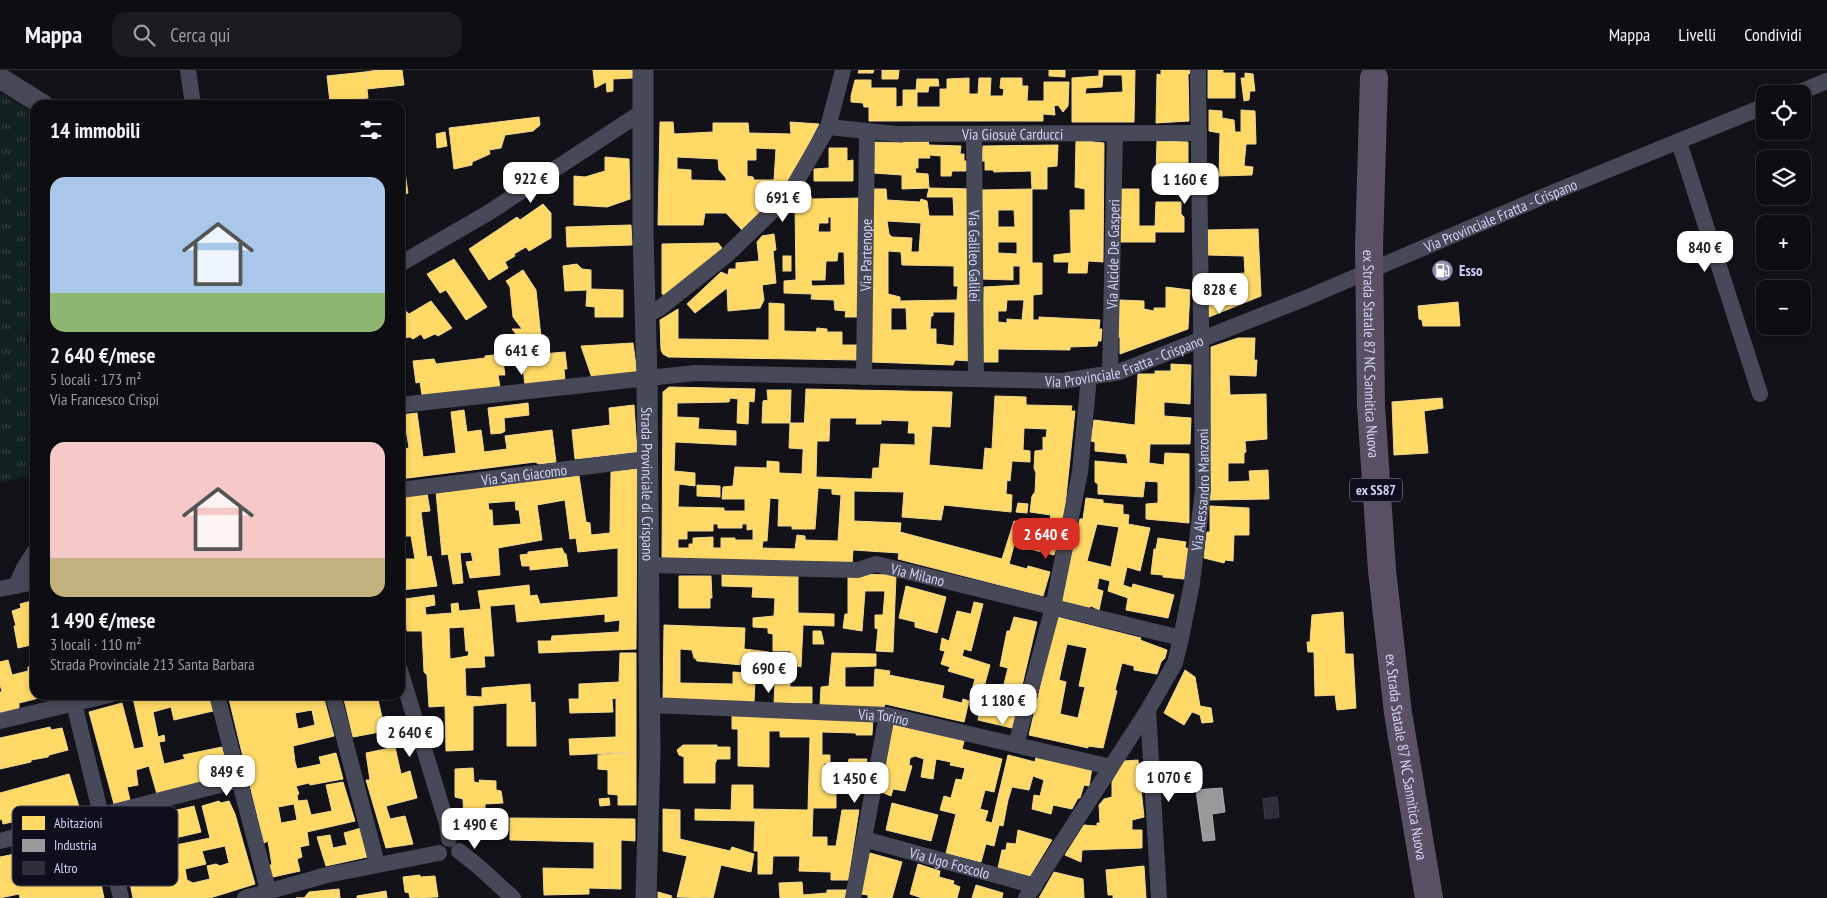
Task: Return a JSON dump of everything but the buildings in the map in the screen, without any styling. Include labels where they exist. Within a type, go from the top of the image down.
[{"type":"highway","name":"ex Strada Statale 87 NC Sannitica Nuova","points":[[1374,78],[1369,247],[1372,435],[1382,570],[1398,713],[1429,898]]},
{"type":"street","points":[[188,70],[192,100]]},
{"type":"street","name":"Strada Provinciale di Crispano","points":[[643,70],[650,705],[646,898]]},
{"type":"street","points":[[646,315],[660,308],[728,254],[788,196],[828,127],[843,70]]},
{"type":"street","name":"Via Alessandro Manzoni","points":[[1030,892],[1148,710],[1175,663],[1181,638],[1192,583],[1203,490],[1198,70]]},
{"type":"street","points":[[0,78],[35,100]]},
{"type":"street","points":[[1811,87],[1827,80]]},
{"type":"street","name":"Via Provinciale Fratta - Crispano","points":[[405,404],[695,373],[1063,382],[1110,374],[1306,298],[1549,194],[1756,110]]},
{"type":"street","points":[[405,261],[488,213],[642,112]]},
{"type":"street","name":"Via Giosuè Carducci","points":[[828,127],[896,134],[1199,133]]},
{"type":"street","name":"Via Partenope","points":[[864,377],[867,131]]},
{"type":"street","name":"Via Alcide De Gasperi","points":[[1110,374],[1115,133]]},
{"type":"street","name":"Via Galileo Galilei","points":[[974,134],[976,379]]},
{"type":"street","points":[[1679,142],[1760,394]]},
{"type":"street","points":[[1016,745],[1053,607],[1080,472],[1089,377]]},
{"type":"street","name":"Via San Giacomo","points":[[405,489],[647,459]]},
{"type":"street","points":[[16,586],[30,559]]},
{"type":"street","name":"Via Milano","points":[[648,565],[858,570],[876,564],[1181,638]]},
{"type":"street","points":[[0,589],[30,583]]},
{"type":"street","points":[[245,898],[276,892],[377,864],[439,853],[442,858],[449,860],[456,858],[454,845],[405,686]]},
{"type":"street","points":[[0,721],[69,700]]},
{"type":"street","points":[[72,700],[98,806]]},
{"type":"street","points":[[218,700],[239,780],[276,892]]},
{"type":"street","points":[[334,700],[377,864]]},
{"type":"street","name":"Via Torino","points":[[650,705],[888,715],[1112,767]]},
{"type":"street","points":[[1148,710],[1160,898]]},
{"type":"street","points":[[853,898],[888,715]]},
{"type":"street","points":[[136,806],[239,780]]},
{"type":"street","name":"Via Ugo Foscolo","points":[[864,839],[1030,892]]},
{"type":"street","points":[[454,845],[513,898]]},
{"type":"green space","points":[[0,92],[30,111],[30,333],[25,335],[30,354],[30,475],[0,483]]},
{"type":"place","name":"Esso","points":[[1443,270]]}]
